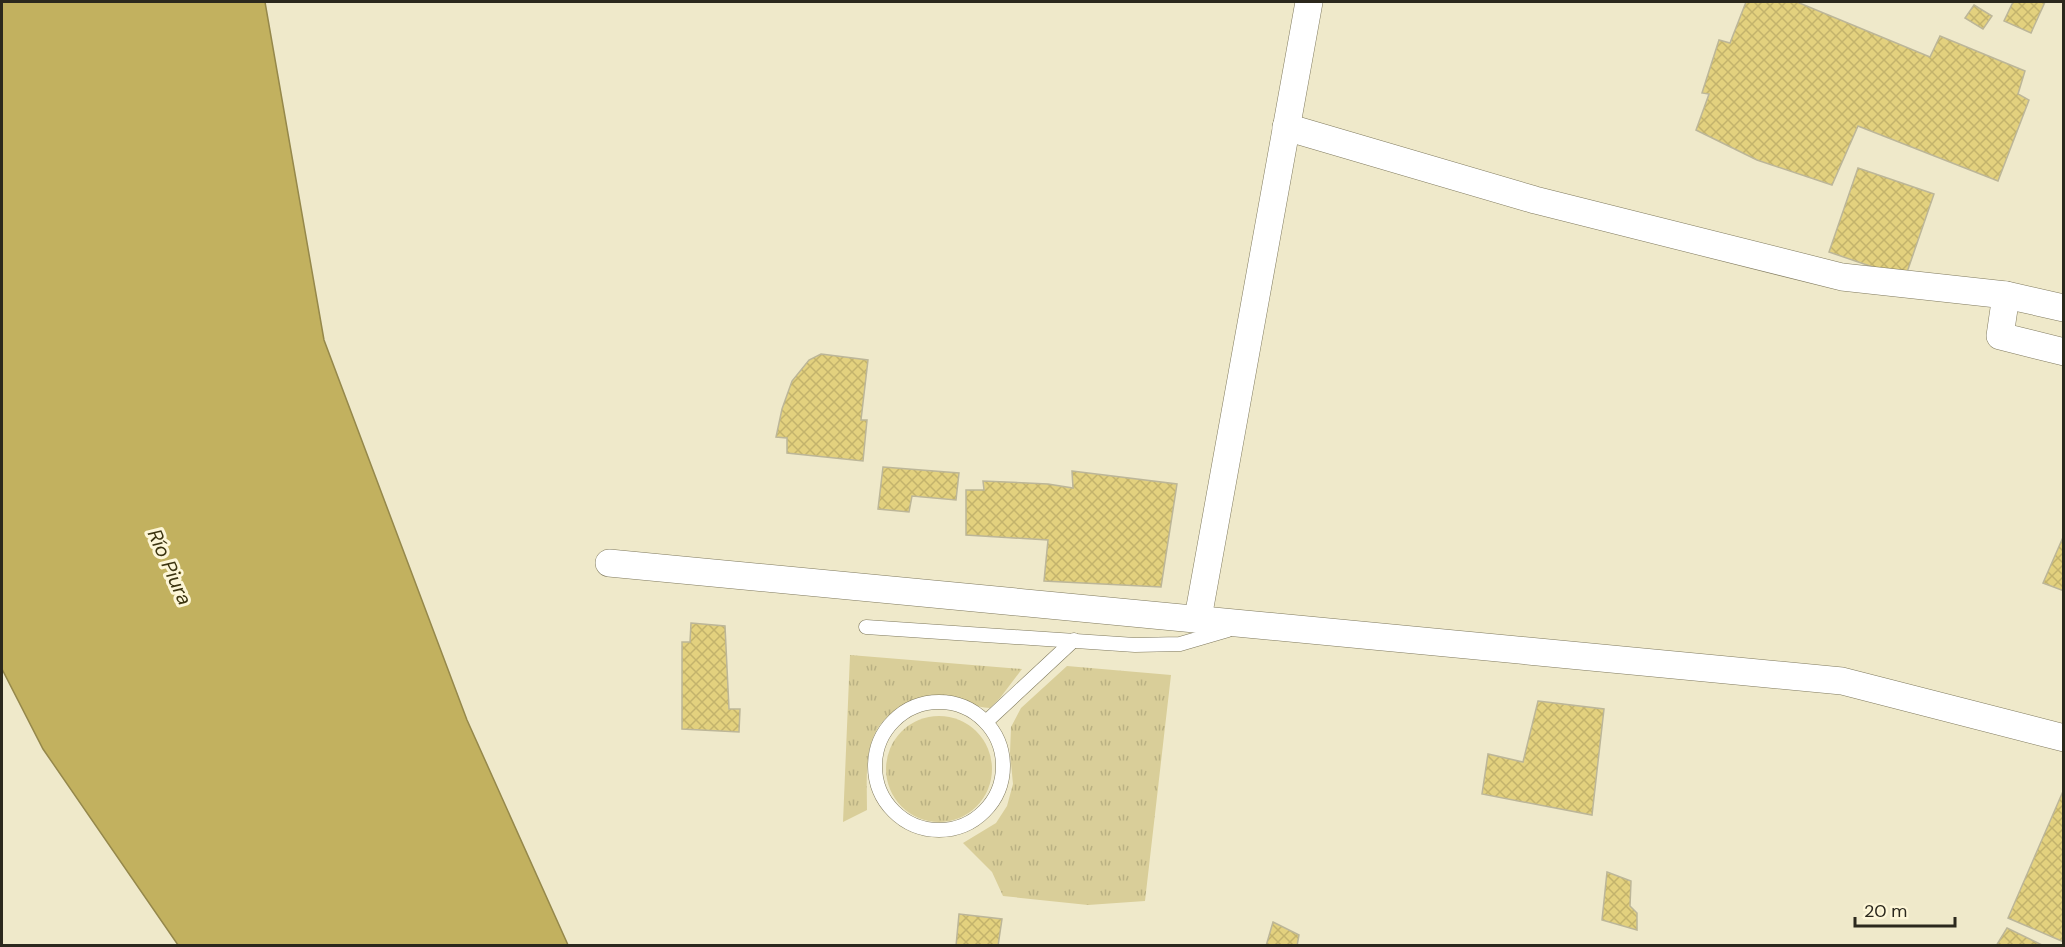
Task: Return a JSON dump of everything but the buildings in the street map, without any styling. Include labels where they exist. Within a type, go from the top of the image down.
[{"type":"street","points":[[1198,618],[1309,2]]},
{"type":"street","points":[[1286,127],[1535,200],[1842,277],[2006,295],[2064,308]]},
{"type":"street","points":[[2006,295],[2000,336],[2064,352]]},
{"type":"street","points":[[609,563],[1842,681],[2064,738]]},
{"type":"lane","points":[[866,627],[1135,645],[1180,644],[1247,624]]},
{"type":"lane","points":[[986,723],[1074,640]]},
{"type":"lane","points":[[936,701],[958,705],[978,714],[986,723],[993,730],[1002,750],[1004,772],[998,792],[987,809],[971,822],[952,829],[931,829],[911,824],[894,812],[882,795],[875,776],[876,756],[883,735],[897,718],[915,706],[936,701]]},
{"type":"green space","points":[[850,655],[1022,669],[990,708],[958,699],[935,697],[915,702],[891,714],[880,724],[870,750],[867,764],[867,810],[843,822]]},
{"type":"green space","points":[[1067,666],[1171,675],[1145,901],[1088,905],[1003,896],[992,872],[963,843],[996,823],[1007,806],[1013,784],[1010,753],[1011,727],[1021,708]]},
{"type":"green space","points":[[939,716],[959,720],[977,731],[988,749],[992,769],[988,789],[977,807],[959,818],[939,822],[919,818],[901,807],[890,789],[886,769],[890,749],[901,731],[919,720]]},
{"type":"water","name":"Río Piura","points":[[2,2],[265,2],[324,340],[467,720],[568,945],[178,945],[43,749],[2,669]]}]
